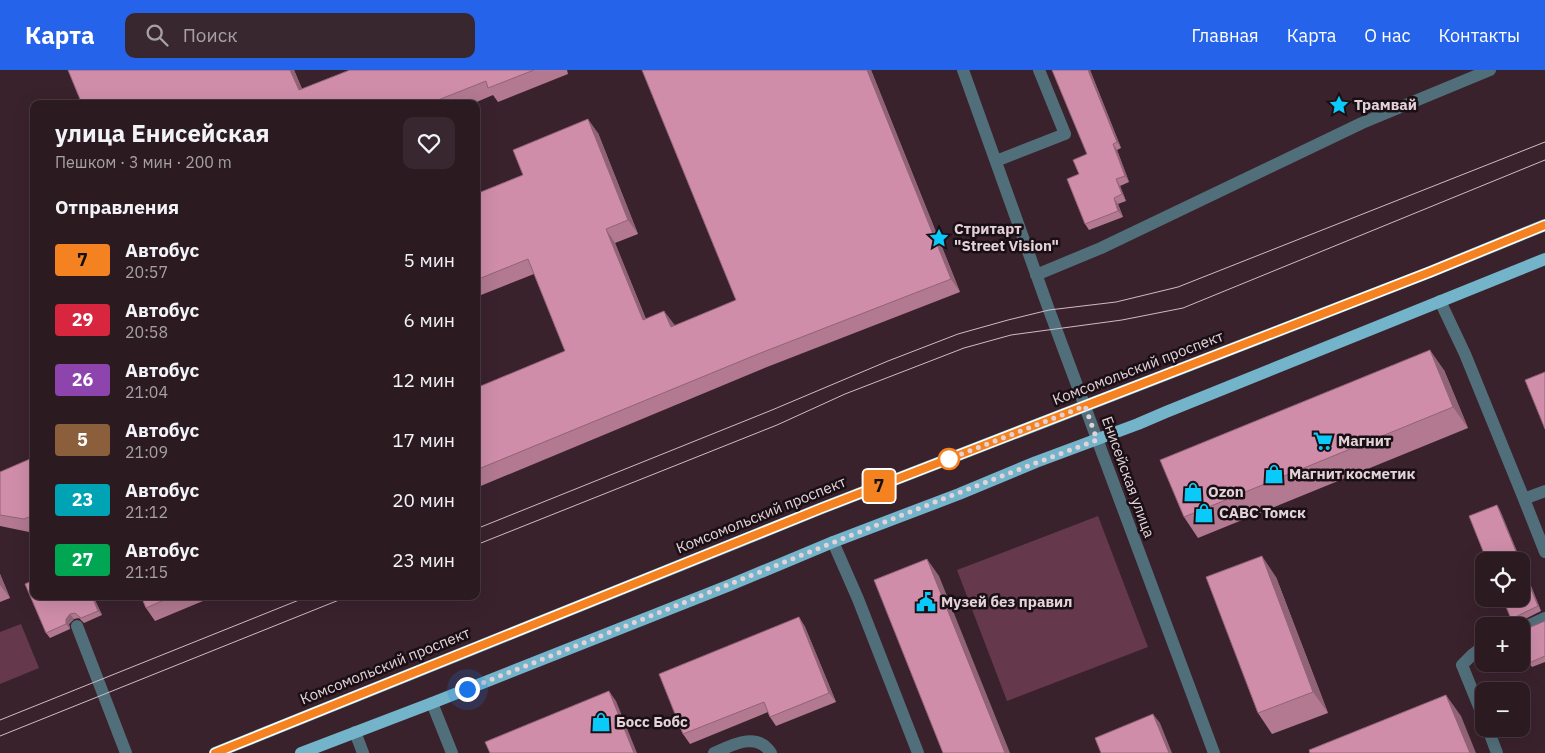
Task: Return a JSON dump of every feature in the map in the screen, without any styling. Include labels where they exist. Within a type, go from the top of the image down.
[{"type":"main road","name":"Комсомольский проспект","points":[[215,753],[822,508],[1430,272],[1545,225]]},
{"type":"main road","points":[[301,753],[721,589],[833,542],[959,494],[1036,462],[1097,440],[1545,259]]},
{"type":"street","name":"Енисейская улица","points":[[963,70],[1036,276],[1214,753]]},
{"type":"street","points":[[996,161],[1065,134],[1039,70]]},
{"type":"street","points":[[1036,276],[1101,248],[1362,123],[1490,70]]},
{"type":"street","points":[[1440,301],[1465,354],[1545,552]]},
{"type":"street","points":[[1524,499],[1545,491]]},
{"type":"street","points":[[833,542],[858,599],[918,753]]},
{"type":"street","points":[[1530,625],[1545,618]]},
{"type":"street","points":[[77,626],[126,753]]},
{"type":"street","points":[[1475,653],[1462,665],[1475,697]]},
{"type":"street","points":[[432,703],[452,753]]},
{"type":"street","points":[[355,732],[363,753]]},
{"type":"street","points":[[1491,737],[1497,753]]},
{"type":"street","points":[[714,753],[741,742],[756,741],[766,746],[771,753]]},
{"type":"shaded area","points":[[1098,516],[1148,647],[1007,701],[957,570]]},
{"type":"shaded area","points":[[21,624],[39,668],[0,684],[0,632]]},
{"type":"building","points":[[68,70],[290,70],[299,90],[350,70],[534,70],[488,88],[486,81],[438,100],[80,100]]},
{"type":"building","points":[[642,70],[867,70],[951,279],[758,354],[480,468],[480,386],[565,351],[528,259],[480,278],[480,192],[523,175],[513,150],[588,119],[628,220],[606,229],[643,320],[664,311],[671,327],[736,300]]},
{"type":"building","points":[[1052,70],[1088,70],[1117,142],[1113,144],[1125,176],[1116,179],[1122,194],[1114,198],[1118,211],[1085,224],[1067,179],[1079,174],[1073,160],[1087,154]]},
{"type":"building","points":[[1430,350],[1453,407],[1184,517],[1160,460]]},
{"type":"building","points":[[1545,372],[1545,429],[1525,380]]},
{"type":"building","points":[[30,459],[30,517],[24,519],[0,515],[0,472]]},
{"type":"building","points":[[1497,505],[1516,552],[1483,552],[1469,516]]},
{"type":"building","points":[[1262,556],[1313,692],[1258,713],[1206,577]]},
{"type":"building","points":[[927,559],[1005,753],[943,753],[874,580]]},
{"type":"building","points":[[30,582],[30,596],[25,584]]},
{"type":"building","points":[[1530,587],[1538,606],[1515,617],[1510,617],[1506,607],[1530,607]]},
{"type":"building","points":[[32,600],[94,600],[98,611],[81,618],[75,613],[70,614],[66,619],[66,624],[46,633]]},
{"type":"building","points":[[143,600],[164,600],[146,608]]},
{"type":"building","points":[[799,617],[829,693],[770,717],[764,702],[683,734],[659,674]]},
{"type":"building","points":[[1545,621],[1545,656],[1530,663],[1530,627]]},
{"type":"building","points":[[609,691],[634,753],[490,753],[485,742]]},
{"type":"building","points":[[1446,695],[1470,753],[1310,753],[1309,750]]},
{"type":"building","points":[[1153,714],[1169,753],[1101,753],[1095,738]]},
{"type":"tram line","points":[[480,527],[958,334],[1049,310],[1116,302],[1178,287],[1545,142]]},
{"type":"tram line","points":[[480,543],[777,425],[845,394],[964,348],[1011,335],[1122,320],[1183,308],[1545,160]]},
{"type":"tram line","points":[[0,720],[299,600]]},
{"type":"tram line","points":[[0,736],[339,600]]},
{"type":"bus line","name":"7","points":[[215,753],[822,508],[1430,272],[1545,225]]},
{"type":"place","name":"Трамвай","points":[[1339,105]]},
{"type":"place","name":"Стритарт \"Street Vision\"","points":[[939,238]]},
{"type":"place","name":"Магнит","points":[[1323,441]]},
{"type":"place","name":"Магнит косметик","points":[[1274,474]]},
{"type":"place","name":"Ozon","points":[[1193,492]]},
{"type":"place","name":"САВС Томск","points":[[1204,513]]},
{"type":"place","name":"Музей без правил","points":[[926,602]]},
{"type":"place","name":"Босс Бобс","points":[[601,722]]},
{"type":"route","points":[[467,689],[730,585],[833,542],[1097,440],[1085,406],[949,459]]}]
